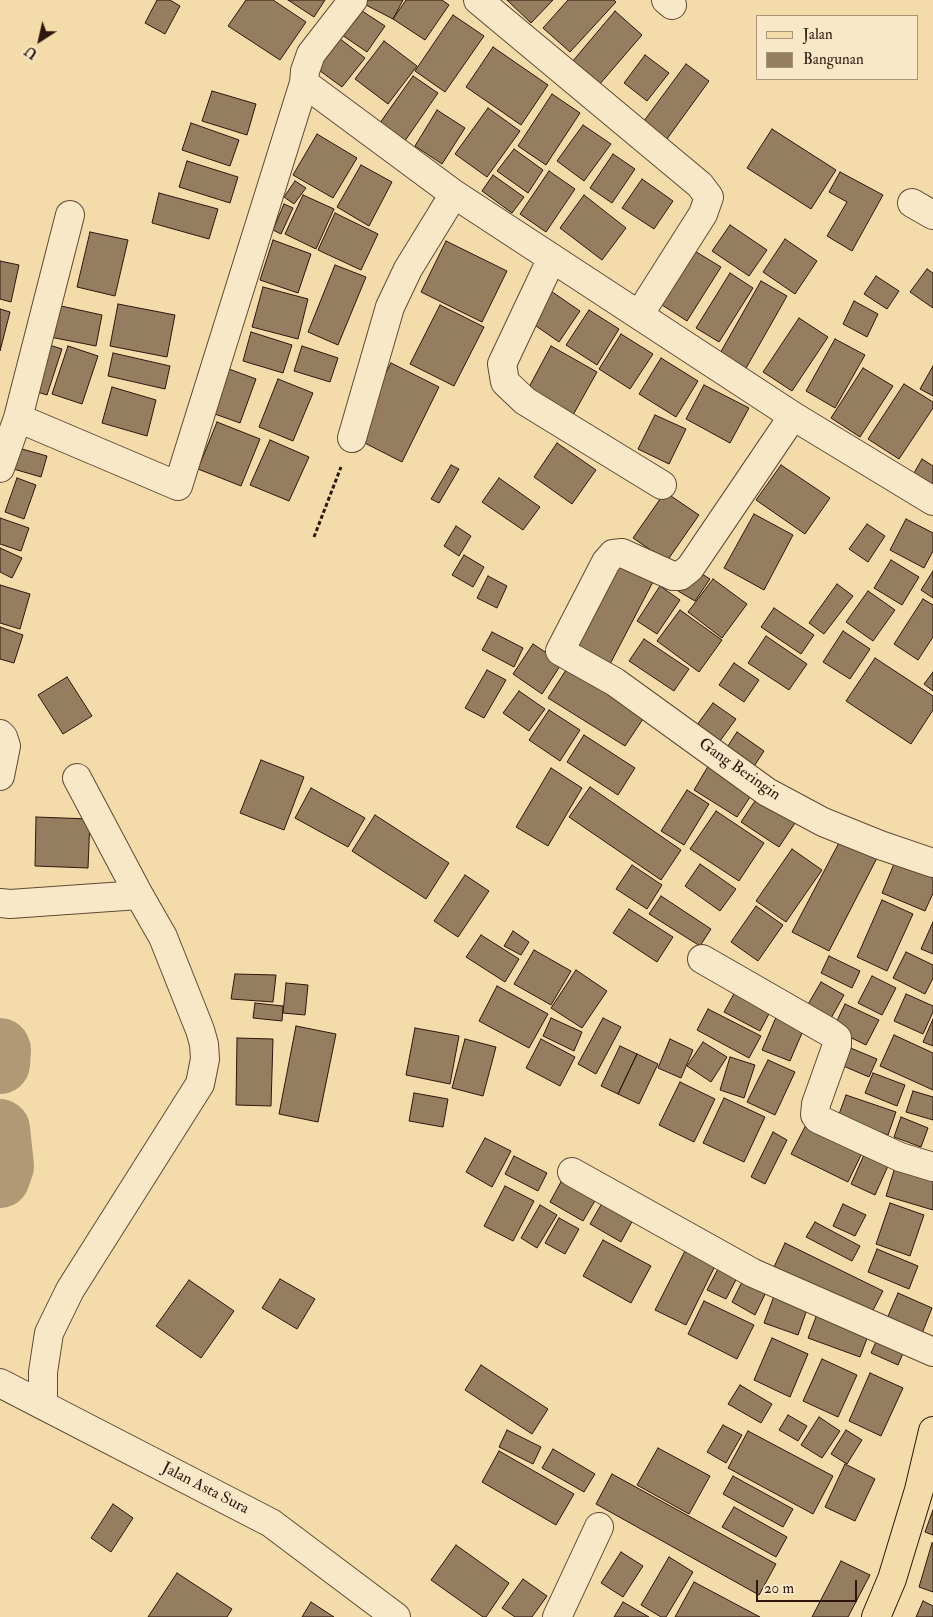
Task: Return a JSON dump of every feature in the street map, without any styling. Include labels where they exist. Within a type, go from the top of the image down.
[{"type":"main road","points":[[876,1617],[892,1579],[920,1490],[933,1431]]},
{"type":"street","points":[[18,418],[178,486],[304,83],[305,71],[311,54],[353,0]]},
{"type":"street","points":[[478,0],[700,185],[709,197],[703,214],[639,315]]},
{"type":"street","points":[[304,83],[454,194],[792,416],[933,501]]},
{"type":"street","points":[[352,438],[390,307],[408,269],[454,194]]},
{"type":"street","points":[[0,468],[18,418],[70,215]]},
{"type":"street","points":[[552,258],[502,364],[505,382],[525,401],[662,484]]},
{"type":"street","name":"Gang Beringin","points":[[792,416],[690,568],[680,576],[673,576],[622,553],[613,554],[606,562],[560,650],[615,682],[767,792],[823,822],[880,845],[933,863]]},
{"type":"street","points":[[0,734],[6,746],[0,776]]},
{"type":"street","points":[[43,1405],[43,1372],[49,1333],[66,1299],[200,1084],[205,1060],[204,1044],[200,1030],[163,937],[77,778]]},
{"type":"street","points":[[0,903],[10,904],[139,895]]},
{"type":"street","points":[[702,959],[837,1038],[837,1045],[816,1104],[815,1114],[818,1119],[900,1157],[933,1167]]},
{"type":"street","points":[[572,1172],[752,1274],[933,1352]]},
{"type":"street","name":"Jalan Asta Sura","points":[[0,1383],[271,1523],[396,1617]]},
{"type":"street","points":[[557,1617],[599,1527]]},
{"type":"path","points":[[314,537],[352,438]]},
{"type":"building","points":[[157,0],[170,0],[180,6],[165,34],[145,23]]},
{"type":"building","points":[[246,0],[273,0],[306,22],[280,60],[228,26]]},
{"type":"building","points":[[288,0],[325,0],[314,17]]},
{"type":"building","points":[[367,0],[403,0],[393,19],[364,4]]},
{"type":"building","points":[[406,0],[442,0],[449,5],[425,40],[393,19]]},
{"type":"building","points":[[507,0],[553,0],[531,23]]},
{"type":"building","points":[[568,0],[614,0],[616,2],[570,52],[543,28]]},
{"type":"building","points":[[359,9],[385,26],[367,52],[339,33]]},
{"type":"building","points":[[615,11],[642,35],[599,85],[572,62]]},
{"type":"building","points":[[453,15],[484,36],[445,92],[415,71]]},
{"type":"building","points":[[335,35],[365,58],[342,87],[312,65]]},
{"type":"building","points":[[384,41],[417,66],[388,104],[355,79]]},
{"type":"building","points":[[493,47],[548,85],[521,125],[466,87]]},
{"type":"building","points":[[645,55],[669,73],[647,101],[624,83]]},
{"type":"building","points":[[686,64],[709,81],[664,143],[641,125]]},
{"type":"building","points":[[413,76],[438,93],[400,148],[375,130]]},
{"type":"building","points":[[212,91],[256,104],[247,135],[202,121]]},
{"type":"building","points":[[552,94],[580,113],[546,165],[518,146]]},
{"type":"building","points":[[488,108],[520,131],[487,177],[455,154]]},
{"type":"building","points":[[437,110],[465,128],[442,164],[415,146]]},
{"type":"building","points":[[191,123],[239,140],[230,166],[182,150]]},
{"type":"building","points":[[583,125],[611,144],[584,181],[557,161]]},
{"type":"building","points":[[772,129],[836,170],[811,209],[747,168]]},
{"type":"building","points":[[317,134],[357,158],[333,198],[293,175]]},
{"type":"building","points":[[514,149],[543,170],[528,193],[497,171]]},
{"type":"building","points":[[613,154],[635,169],[612,203],[590,188]]},
{"type":"building","points":[[187,161],[238,177],[230,203],[179,187]]},
{"type":"building","points":[[361,165],[392,182],[369,226],[337,207]]},
{"type":"building","points":[[549,171],[575,189],[546,232],[520,214]]},
{"type":"building","points":[[840,172],[883,195],[852,251],[827,236],[847,202],[829,192]]},
{"type":"building","points":[[493,175],[524,197],[512,213],[482,191]]},
{"type":"building","points":[[642,179],[673,201],[654,229],[622,208]]},
{"type":"building","points":[[295,181],[306,188],[294,204],[284,197]]},
{"type":"building","points":[[159,193],[218,209],[209,239],[152,223]]},
{"type":"building","points":[[303,195],[334,209],[316,249],[285,234]]},
{"type":"building","points":[[584,195],[626,228],[602,260],[560,228]]},
{"type":"building","points":[[284,204],[293,208],[281,234],[273,230]]},
{"type":"building","points":[[335,213],[378,234],[361,270],[318,250]]},
{"type":"building","points":[[730,225],[767,250],[749,276],[712,251]]},
{"type":"building","points":[[90,232],[128,240],[115,296],[77,287]]},
{"type":"building","points":[[785,239],[817,261],[795,294],[763,272]]},
{"type":"building","points":[[273,240],[311,254],[298,293],[260,280]]},
{"type":"building","points":[[446,241],[507,271],[482,322],[421,292]]},
{"type":"building","points":[[693,250],[721,267],[687,321],[659,303]]},
{"type":"building","points":[[0,261],[19,265],[11,302],[0,299]]},
{"type":"building","points":[[335,265],[366,277],[338,345],[308,332]]},
{"type":"building","points":[[927,269],[933,273],[933,308],[910,292]]},
{"type":"building","points":[[730,273],[753,288],[719,342],[696,328]]},
{"type":"building","points":[[876,276],[899,291],[887,309],[864,294]]},
{"type":"building","points":[[761,281],[787,296],[745,370],[719,355]]},
{"type":"building","points":[[263,287],[308,299],[298,339],[252,327]]},
{"type":"building","points":[[545,287],[580,311],[559,342],[526,319]]},
{"type":"building","points":[[854,301],[878,314],[867,337],[843,324]]},
{"type":"building","points":[[52,304],[102,315],[96,346],[45,336]]},
{"type":"building","points":[[118,304],[175,315],[167,357],[110,346]]},
{"type":"building","points":[[440,305],[484,327],[454,386],[410,364]]},
{"type":"building","points":[[0,309],[10,312],[0,351]]},
{"type":"building","points":[[589,310],[619,329],[597,365],[566,345]]},
{"type":"building","points":[[799,318],[828,337],[792,391],[763,372]]},
{"type":"building","points":[[251,332],[292,345],[283,373],[243,361]]},
{"type":"building","points":[[621,334],[653,354],[630,389],[599,369]]},
{"type":"building","points":[[835,339],[865,355],[835,408],[806,391]]},
{"type":"building","points":[[46,344],[62,349],[47,395],[31,390]]},
{"type":"building","points":[[68,346],[98,356],[82,404],[52,394]]},
{"type":"building","points":[[302,346],[338,358],[330,382],[294,371]]},
{"type":"building","points":[[551,346],[597,372],[573,415],[528,389]]},
{"type":"building","points":[[113,353],[170,366],[165,389],[108,376]]},
{"type":"building","points":[[661,358],[698,381],[676,417],[639,394]]},
{"type":"building","points":[[391,363],[439,387],[402,462],[353,437]]},
{"type":"building","points":[[933,366],[933,396],[920,389]]},
{"type":"building","points":[[863,368],[893,386],[860,437],[831,418]]},
{"type":"building","points":[[229,369],[256,379],[240,423],[212,413]]},
{"type":"building","points":[[278,379],[313,393],[293,441],[259,427]]},
{"type":"building","points":[[904,384],[933,402],[933,408],[899,459],[868,439]]},
{"type":"building","points":[[704,385],[749,408],[730,443],[686,419]]},
{"type":"building","points":[[112,387],[156,400],[147,436],[102,423]]},
{"type":"building","points":[[655,415],[686,429],[669,464],[638,449]]},
{"type":"building","points":[[217,422],[260,439],[241,486],[198,469]]},
{"type":"building","points":[[270,440],[309,457],[289,501],[250,485]]},
{"type":"building","points":[[557,443],[596,470],[572,504],[534,477]]},
{"type":"building","points":[[15,447],[47,456],[41,477],[10,468]]},
{"type":"building","points":[[922,459],[933,466],[933,484],[914,473]]},
{"type":"building","points":[[451,465],[459,469],[439,503],[431,499]]},
{"type":"building","points":[[781,465],[830,498],[805,534],[756,500]]},
{"type":"building","points":[[17,478],[36,485],[24,519],[5,512]]},
{"type":"building","points":[[499,478],[540,507],[523,530],[482,502]]},
{"type":"building","points":[[665,492],[699,515],[667,561],[633,538]]},
{"type":"building","points":[[754,514],[793,535],[764,590],[724,568]]},
{"type":"building","points":[[0,518],[29,528],[21,551],[0,544]]},
{"type":"building","points":[[906,519],[933,533],[933,551],[924,568],[890,550]]},
{"type":"building","points":[[867,524],[885,536],[868,562],[849,549]]},
{"type":"building","points":[[456,526],[471,536],[459,556],[444,546]]},
{"type":"building","points":[[0,548],[22,558],[12,578],[0,572]]},
{"type":"building","points":[[464,555],[484,567],[473,587],[452,575]]},
{"type":"building","points":[[617,558],[655,578],[609,666],[571,646]]},
{"type":"building","points":[[891,560],[919,577],[902,605],[874,588]]},
{"type":"building","points":[[694,569],[710,579],[695,601],[678,591]]},
{"type":"building","points":[[933,571],[933,598],[921,590]]},
{"type":"building","points":[[488,576],[507,586],[497,608],[477,598]]},
{"type":"building","points":[[713,579],[747,604],[722,638],[688,612]]},
{"type":"building","points":[[837,584],[853,596],[824,634],[809,623]]},
{"type":"building","points":[[0,585],[30,594],[20,629],[0,623]]},
{"type":"building","points":[[660,586],[680,600],[657,634],[637,621]]},
{"type":"building","points":[[868,591],[895,610],[873,641],[846,622]]},
{"type":"building","points":[[923,599],[933,605],[933,637],[918,660],[894,644]]},
{"type":"building","points":[[774,608],[814,635],[801,654],[761,627]]},
{"type":"building","points":[[680,610],[722,640],[699,672],[657,641]]},
{"type":"building","points":[[0,627],[23,635],[14,663],[0,659]]},
{"type":"building","points":[[843,631],[870,649],[850,679],[823,662]]},
{"type":"building","points":[[492,632],[523,648],[514,667],[482,650]]},
{"type":"building","points":[[766,636],[807,664],[789,690],[748,663]]},
{"type":"building","points":[[644,639],[689,669],[674,691],[629,661]]},
{"type":"building","points":[[533,644],[562,663],[542,694],[513,674]]},
{"type":"building","points":[[875,658],[933,696],[933,710],[911,744],[846,701]]},
{"type":"building","points":[[734,663],[759,680],[744,702],[719,685]]},
{"type":"building","points":[[568,667],[645,716],[625,746],[548,698]]},
{"type":"building","points":[[487,670],[506,680],[484,718],[465,708]]},
{"type":"building","points":[[933,672],[933,691],[924,684]]},
{"type":"building","points":[[67,677],[92,716],[63,734],[38,695]]},
{"type":"building","points":[[519,691],[545,709],[529,731],[503,713]]},
{"type":"building","points":[[713,703],[736,719],[717,745],[694,729]]},
{"type":"building","points":[[549,710],[580,730],[560,761],[529,740]]},
{"type":"building","points":[[737,732],[764,751],[751,771],[724,752]]},
{"type":"building","points":[[584,735],[635,768],[618,795],[567,762]]},
{"type":"building","points":[[261,760],[304,777],[284,830],[240,813]]},
{"type":"building","points":[[710,763],[754,791],[737,817],[694,790]]},
{"type":"building","points":[[551,768],[582,788],[548,846],[516,827]]},
{"type":"building","points":[[590,787],[681,850],[661,880],[569,817]]},
{"type":"building","points":[[311,788],[365,818],[348,847],[295,818]]},
{"type":"building","points":[[687,790],[709,804],[684,845],[661,831]]},
{"type":"building","points":[[759,795],[797,820],[779,847],[741,822]]},
{"type":"building","points":[[716,811],[764,843],[739,881],[690,849]]},
{"type":"building","points":[[375,815],[449,863],[426,899],[352,851]]},
{"type":"building","points":[[36,817],[90,819],[88,868],[35,866]]},
{"type":"building","points":[[841,839],[877,858],[829,951],[792,932]]},
{"type":"building","points":[[792,849],[822,870],[786,922],[756,901]]},
{"type":"building","points":[[896,859],[933,874],[933,893],[925,911],[882,893]]},
{"type":"building","points":[[700,864],[736,889],[720,911],[685,886]]},
{"type":"building","points":[[632,865],[662,885],[647,909],[616,889]]},
{"type":"building","points":[[465,875],[489,891],[458,937],[434,921]]},
{"type":"building","points":[[661,896],[711,929],[700,946],[649,914]]},
{"type":"building","points":[[882,900],[913,914],[887,971],[857,957]]},
{"type":"building","points":[[756,906],[783,925],[758,961],[731,942]]},
{"type":"building","points":[[629,909],[673,937],[657,962],[613,933]]},
{"type":"building","points":[[933,922],[933,954],[921,949]]},
{"type":"building","points":[[513,931],[529,942],[521,955],[504,946]]},
{"type":"building","points":[[481,935],[519,959],[505,982],[466,957]]},
{"type":"building","points":[[534,950],[571,971],[551,1005],[514,984]]},
{"type":"building","points":[[906,952],[933,965],[933,978],[925,994],[893,978]]},
{"type":"building","points":[[829,956],[860,971],[852,988],[821,973]]},
{"type":"building","points":[[576,970],[607,991],[582,1028],[551,1008]]},
{"type":"building","points":[[235,974],[276,975],[273,1002],[231,999]]},
{"type":"building","points":[[872,976],[896,988],[882,1015],[858,1003]]},
{"type":"building","points":[[821,982],[844,995],[830,1020],[807,1006]]},
{"type":"building","points":[[286,983],[308,985],[305,1015],[283,1013]]},
{"type":"building","points":[[497,986],[548,1014],[529,1048],[479,1021]]},
{"type":"building","points":[[736,990],[771,1010],[760,1031],[724,1012]]},
{"type":"building","points":[[906,994],[933,1006],[933,1012],[923,1034],[894,1021]]},
{"type":"building","points":[[255,1003],[283,1006],[282,1021],[253,1018]]},
{"type":"building","points":[[845,1004],[879,1020],[866,1045],[833,1029]]},
{"type":"building","points":[[708,1009],[761,1036],[749,1058],[697,1030]]},
{"type":"building","points":[[777,1015],[805,1026],[790,1061],[762,1050]]},
{"type":"building","points":[[551,1018],[582,1032],[574,1051],[543,1036]]},
{"type":"building","points":[[603,1018],[621,1027],[596,1074],[578,1064]]},
{"type":"building","points":[[933,1019],[933,1046],[923,1042]]},
{"type":"building","points":[[296,1026],[336,1034],[318,1122],[279,1114]]},
{"type":"building","points":[[415,1028],[459,1036],[450,1084],[406,1075]]},
{"type":"building","points":[[894,1035],[933,1053],[933,1090],[880,1066]]},
{"type":"building","points":[[237,1038],[273,1039],[271,1106],[236,1105]]},
{"type":"building","points":[[465,1039],[496,1047],[483,1096],[452,1088]]},
{"type":"building","points":[[541,1039],[575,1057],[560,1086],[526,1068]]},
{"type":"building","points":[[670,1039],[693,1050],[681,1078],[658,1068]]},
{"type":"building","points":[[703,1042],[727,1057],[711,1082],[687,1066]]},
{"type":"building","points":[[841,1044],[877,1059],[869,1077],[834,1062]]},
{"type":"building","points":[[620,1046],[637,1054],[618,1094],[601,1086]]},
{"type":"building","points":[[637,1054],[658,1064],[639,1104],[618,1094]]},
{"type":"building","points":[[730,1057],[755,1065],[744,1098],[720,1090]]},
{"type":"building","points":[[768,1060],[795,1072],[775,1115],[747,1102]]},
{"type":"building","points":[[873,1073],[905,1085],[897,1106],[865,1093]]},
{"type":"building","points":[[680,1082],[715,1099],[694,1142],[659,1125]]},
{"type":"building","points":[[913,1091],[933,1097],[933,1120],[906,1112]]},
{"type":"building","points":[[414,1093],[448,1099],[443,1127],[409,1121]]},
{"type":"building","points":[[846,1095],[896,1112],[888,1135],[838,1117]]},
{"type":"building","points":[[724,1098],[765,1117],[744,1162],[703,1143]]},
{"type":"building","points":[[901,1117],[928,1128],[921,1147],[894,1137]]},
{"type":"building","points":[[809,1119],[865,1147],[848,1182],[791,1154]]},
{"type":"building","points":[[773,1132],[787,1140],[765,1184],[751,1177]]},
{"type":"building","points":[[485,1138],[511,1151],[492,1187],[466,1172]]},
{"type":"building","points":[[868,1146],[892,1157],[875,1195],[851,1184]]},
{"type":"building","points":[[514,1156],[547,1173],[538,1191],[505,1174]]},
{"type":"building","points":[[897,1161],[933,1172],[933,1210],[886,1196]]},
{"type":"building","points":[[562,1180],[596,1199],[583,1221],[550,1202]]},
{"type":"building","points":[[505,1186],[534,1201],[513,1241],[484,1226]]},
{"type":"building","points":[[605,1198],[635,1216],[621,1242],[590,1224]]},
{"type":"building","points":[[890,1203],[924,1215],[910,1256],[876,1244]]},
{"type":"building","points":[[843,1204],[866,1215],[855,1236],[833,1226]]},
{"type":"building","points":[[540,1205],[557,1215],[537,1248],[521,1238]]},
{"type":"building","points":[[559,1218],[579,1229],[565,1254],[545,1243]]},
{"type":"building","points":[[815,1222],[860,1246],[852,1261],[806,1237]]},
{"type":"building","points":[[603,1240],[651,1266],[631,1303],[583,1276]]},
{"type":"building","points":[[785,1243],[883,1291],[871,1314],[774,1267]]},
{"type":"building","points":[[686,1249],[716,1264],[686,1325],[655,1310]]},
{"type":"building","points":[[877,1249],[918,1266],[909,1289],[868,1272]]},
{"type":"building","points":[[721,1263],[740,1272],[726,1299],[707,1290]]},
{"type":"building","points":[[745,1276],[768,1288],[755,1315],[732,1302]]},
{"type":"building","points":[[280,1279],[315,1299],[297,1329],[262,1308]]},
{"type":"building","points":[[189,1280],[234,1311],[201,1358],[156,1326]]},
{"type":"building","points":[[777,1288],[810,1301],[798,1335],[764,1323]]},
{"type":"building","points":[[898,1293],[932,1308],[921,1336],[886,1321]]},
{"type":"building","points":[[704,1301],[754,1325],[737,1359],[688,1334]]},
{"type":"building","points":[[819,1309],[871,1328],[860,1357],[808,1338]]},
{"type":"building","points":[[880,1333],[907,1344],[898,1365],[871,1353]]},
{"type":"building","points":[[772,1338],[808,1354],[790,1397],[754,1380]]},
{"type":"building","points":[[822,1359],[857,1375],[838,1417],[803,1401]]},
{"type":"building","points":[[481,1365],[548,1409],[532,1434],[465,1390]]},
{"type":"building","points":[[870,1373],[903,1388],[881,1436],[849,1421]]},
{"type":"building","points":[[740,1385],[772,1404],[761,1423],[728,1404]]},
{"type":"building","points":[[788,1415],[807,1426],[798,1441],[779,1430]]},
{"type":"building","points":[[819,1417],[840,1431],[822,1458],[801,1445]]},
{"type":"building","points":[[723,1425],[742,1435],[726,1463],[707,1452]]},
{"type":"building","points":[[507,1430],[541,1447],[533,1464],[499,1447]]},
{"type":"building","points":[[846,1430],[862,1440],[847,1464],[831,1454]]},
{"type":"building","points":[[748,1431],[833,1476],[813,1514],[728,1468]]},
{"type":"building","points":[[658,1448],[710,1476],[689,1514],[637,1485]]},
{"type":"building","points":[[553,1449],[595,1474],[584,1492],[542,1468]]},
{"type":"building","points":[[499,1451],[574,1494],[556,1525],[482,1482]]},
{"type":"building","points":[[845,1464],[875,1479],[855,1521],[825,1507]]},
{"type":"building","points":[[612,1474],[776,1564],[759,1595],[596,1504]]},
{"type":"building","points":[[733,1476],[793,1509],[783,1527],[723,1494]]},
{"type":"building","points":[[113,1504],[133,1518],[111,1552],[91,1538]]},
{"type":"building","points":[[734,1507],[787,1537],[776,1557],[722,1527]]},
{"type":"building","points":[[933,1510],[933,1535],[925,1532]]},
{"type":"building","points":[[933,1543],[933,1592],[919,1587]]},
{"type":"building","points":[[456,1545],[509,1583],[486,1617],[483,1617],[431,1580]]},
{"type":"building","points":[[621,1552],[643,1566],[623,1597],[601,1583]]},
{"type":"building","points":[[669,1557],[693,1572],[666,1617],[661,1617],[641,1605]]},
{"type":"building","points":[[841,1561],[870,1575],[848,1617],[812,1617]]},
{"type":"building","points":[[177,1573],[232,1609],[227,1617],[148,1617]]},
{"type":"building","points":[[523,1579],[547,1596],[532,1617],[515,1617],[502,1608]]},
{"type":"building","points":[[694,1582],[760,1617],[675,1617]]},
{"type":"building","points":[[923,1601],[933,1606],[933,1617],[916,1617]]},
{"type":"building","points":[[311,1602],[334,1617],[302,1617]]},
{"type":"building","points":[[623,1602],[649,1617],[614,1617]]},
{"type":"waterway","points":[[0,1048],[0,1064]]},
{"type":"waterway","points":[[0,1129],[4,1166],[0,1178]]}]
